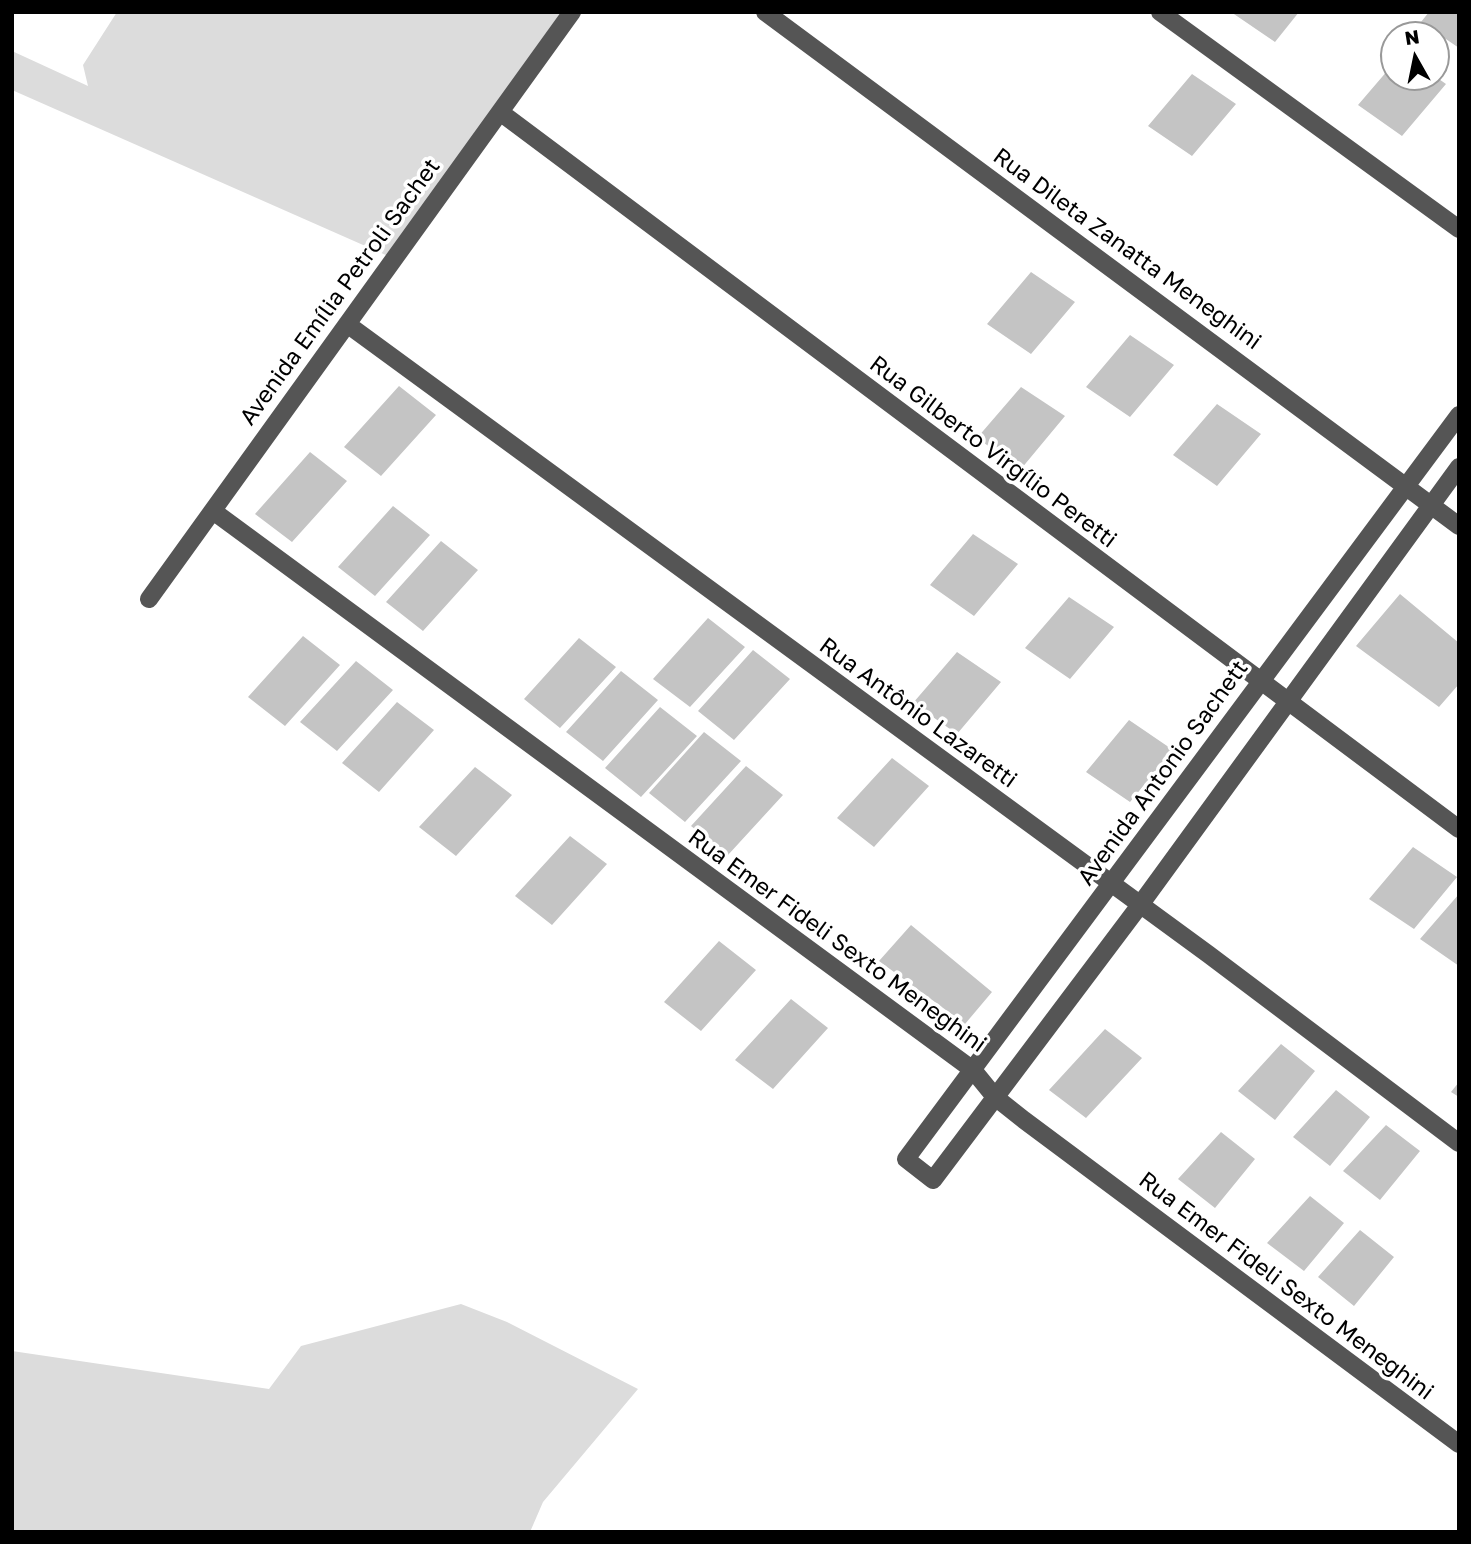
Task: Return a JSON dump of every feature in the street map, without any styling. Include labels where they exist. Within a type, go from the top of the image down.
[{"type":"street","name":"Avenida Emília Petroli Sachet","points":[[149,599],[572,12]]},
{"type":"street","name":"Rua Dileta Zanatta Meneghini","points":[[765,12],[1459,526]]},
{"type":"street","points":[[1160,12],[1459,229]]},
{"type":"street","name":"Rua Gilberto Virgílio Peretti","points":[[500,112],[1459,829]]},
{"type":"street","name":"Rua Antônio Lazaretti","points":[[347,324],[1112,884],[1459,1143]]},
{"type":"street","name":"Avenida Antonio Sachett","points":[[995,1097],[933,1180],[906,1159],[1459,415]]},
{"type":"street","points":[[995,1097],[1140,905],[1459,467]]},
{"type":"street","name":"Rua Emer Fideli Sexto Meneghini","points":[[213,511],[973,1070],[995,1097],[1459,1444]]},
{"type":"shaded area","points":[[117,12],[561,12],[388,256],[12,90],[12,51],[88,86],[83,65]]},
{"type":"shaded area","points":[[461,1304],[507,1322],[638,1389],[543,1502],[530,1532],[12,1532],[12,1351],[269,1389],[301,1346]]},
{"type":"building","points":[[1231,12],[1299,12],[1275,42]]},
{"type":"building","points":[[1429,12],[1459,12],[1459,48],[1450,42],[1450,21],[1422,21]]},
{"type":"building","points":[[1192,74],[1236,104],[1192,156],[1148,126]]},
{"type":"building","points":[[1380,79],[1380,91],[1440,91],[1402,136],[1358,105]]},
{"type":"building","points":[[1031,272],[1075,302],[1031,354],[987,324]]},
{"type":"building","points":[[1130,335],[1174,365],[1130,417],[1086,387]]},
{"type":"building","points":[[399,386],[436,415],[381,476],[344,447]]},
{"type":"building","points":[[1021,387],[1065,416],[1021,469],[977,438]]},
{"type":"building","points":[[1217,404],[1261,434],[1217,486],[1173,455]]},
{"type":"building","points":[[310,452],[347,481],[292,542],[255,514]]},
{"type":"building","points":[[393,506],[430,535],[375,596],[338,567]]},
{"type":"building","points":[[973,534],[1018,564],[974,616],[930,585]]},
{"type":"building","points":[[441,541],[478,570],[423,631],[386,602]]},
{"type":"building","points":[[1400,594],[1459,643],[1459,684],[1439,707],[1356,646]]},
{"type":"building","points":[[1069,597],[1114,627],[1070,679],[1025,648]]},
{"type":"building","points":[[708,618],[745,647],[690,707],[653,679]]},
{"type":"building","points":[[303,636],[340,665],[285,726],[248,697]]},
{"type":"building","points":[[579,638],[616,667],[560,728],[524,699]]},
{"type":"building","points":[[753,650],[790,679],[734,740],[698,711]]},
{"type":"building","points":[[957,652],[1001,682],[957,734],[913,703]]},
{"type":"building","points":[[356,661],[393,690],[337,751],[300,722]]},
{"type":"building","points":[[621,671],[658,700],[603,761],[566,732]]},
{"type":"building","points":[[397,702],[434,730],[379,792],[342,763]]},
{"type":"building","points":[[660,707],[697,736],[641,797],[605,768]]},
{"type":"building","points":[[1129,720],[1173,750],[1130,802],[1086,772]]},
{"type":"building","points":[[704,732],[741,761],[685,822],[649,793]]},
{"type":"building","points":[[892,758],[929,786],[874,847],[837,818]]},
{"type":"building","points":[[746,766],[783,795],[728,855],[691,826]]},
{"type":"building","points":[[475,767],[512,795],[456,856],[419,827]]},
{"type":"building","points":[[570,836],[607,864],[552,925],[515,896]]},
{"type":"building","points":[[1413,847],[1457,877],[1414,929],[1369,899]]},
{"type":"building","points":[[1459,894],[1459,966],[1420,939]]},
{"type":"building","points":[[911,925],[992,992],[965,1024],[879,961]]},
{"type":"building","points":[[719,941],[756,970],[701,1031],[664,1002]]},
{"type":"building","points":[[791,999],[828,1028],[773,1089],[735,1060]]},
{"type":"building","points":[[1105,1029],[1142,1058],[1086,1118],[1049,1090]]},
{"type":"building","points":[[1281,1044],[1315,1071],[1275,1120],[1238,1091]]},
{"type":"building","points":[[1459,1082],[1459,1097],[1451,1092]]},
{"type":"building","points":[[1336,1090],[1370,1117],[1330,1166],[1293,1137]]},
{"type":"building","points":[[1386,1125],[1420,1151],[1380,1200],[1343,1171]]},
{"type":"building","points":[[1221,1132],[1255,1159],[1215,1208],[1178,1179]]},
{"type":"building","points":[[1310,1196],[1344,1223],[1304,1271],[1267,1243]]},
{"type":"building","points":[[1360,1230],[1394,1257],[1354,1306],[1318,1277]]}]
